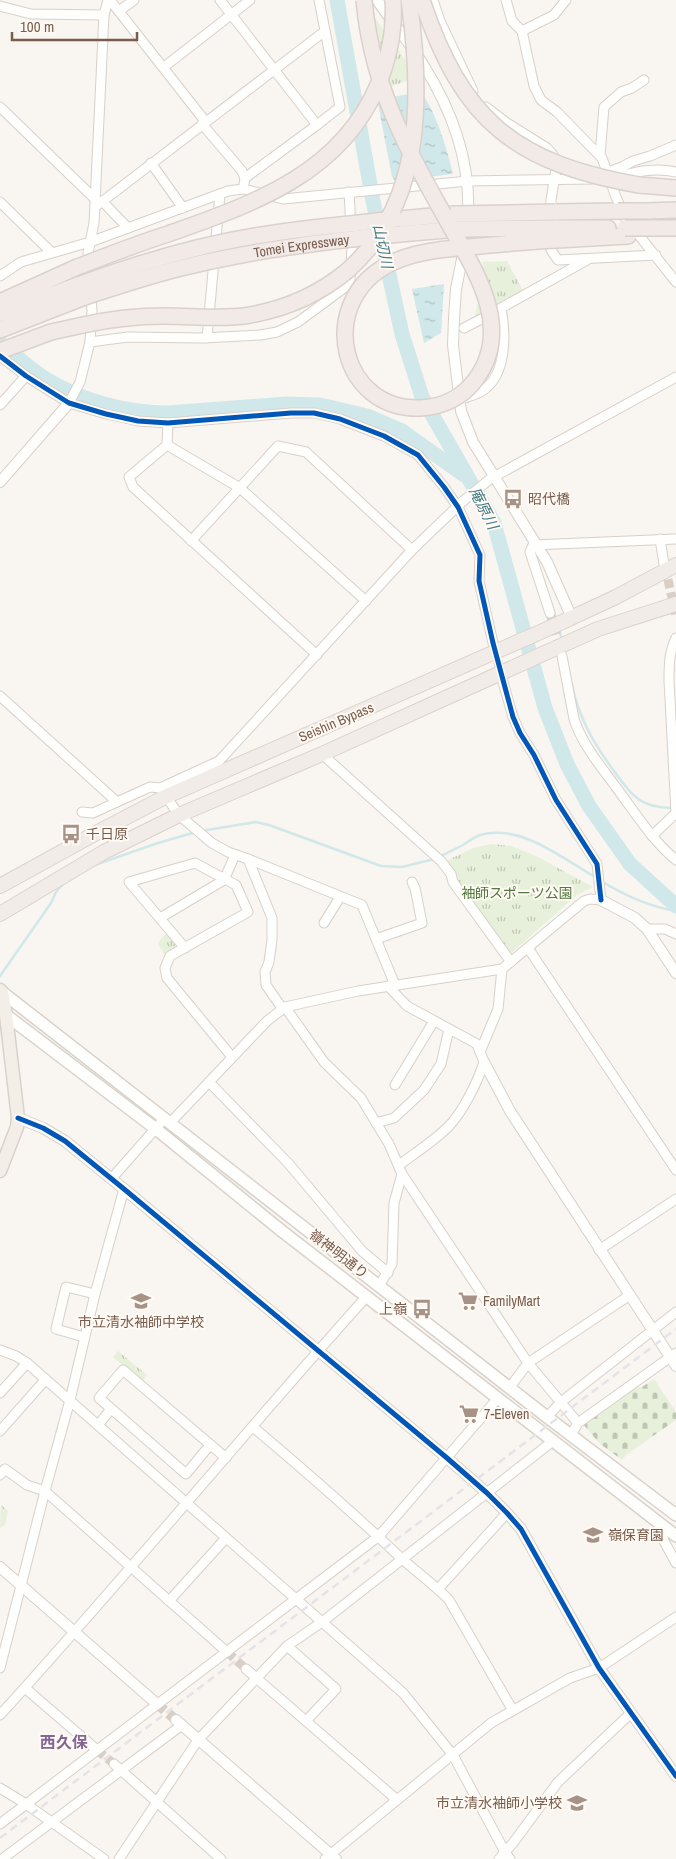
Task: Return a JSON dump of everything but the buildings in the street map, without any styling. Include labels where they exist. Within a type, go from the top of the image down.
[{"type":"highway","points":[[364,0],[372,50],[391,111],[408,149],[436,200],[460,243],[465,252],[478,278],[486,296],[491,332],[488,359],[479,374],[459,396],[448,402],[434,407],[403,407],[390,403],[365,386],[354,371],[344,342],[347,315],[354,298],[370,277],[398,261],[442,250],[461,248],[468,248],[535,241],[556,234]]},
{"type":"highway","points":[[0,302],[75,268],[210,219],[266,196],[326,158],[356,125],[373,98],[387,62],[391,44],[392,0]]},
{"type":"highway","points":[[0,350],[83,324],[101,321],[139,317],[225,317],[260,313],[299,302],[325,288],[354,265],[389,219],[404,185],[413,145],[416,101],[414,40],[409,0]]},
{"type":"highway","points":[[422,0],[434,34],[452,74],[476,108],[502,133],[532,152],[566,168],[605,179],[640,185],[676,188]]},
{"type":"highway","name":"Tomei Expressway","points":[[3,323],[150,262],[203,247],[254,236],[399,218],[457,214],[676,210]]},
{"type":"highway","name":"Tomei Expressway","points":[[80,292],[174,270],[298,245],[400,234],[458,229],[556,234],[654,231],[676,228]]},
{"type":"highway","points":[[654,231],[676,233]]},
{"type":"highway","name":"Seishin Bypass","points":[[0,886],[98,832],[163,793],[572,618],[670,564]]},
{"type":"highway","name":"Seishin Bypass","points":[[0,914],[104,852],[179,815],[322,754],[513,666],[556,653],[605,626],[676,604]]},
{"type":"main road","points":[[0,1171],[2,1158],[18,1118],[1,988]]},
{"type":"main road","name":"嶺神明通り","points":[[1,988],[167,1121],[676,1515]]},
{"type":"main road","name":"嶺神明通り","points":[[3,1012],[156,1129],[283,1232],[676,1536]]},
{"type":"street","points":[[109,0],[164,67],[242,172],[245,178],[243,189]]},
{"type":"street","points":[[2,477],[71,401],[80,382],[90,342],[92,311],[88,253],[97,202],[104,16],[109,0]]},
{"type":"street","points":[[119,11],[134,0]]},
{"type":"street","points":[[220,0],[317,125]]},
{"type":"street","points":[[164,67],[250,0]]},
{"type":"street","points":[[245,178],[340,107],[319,0]]},
{"type":"street","points":[[377,0],[424,65],[448,110],[460,146],[468,181],[468,220],[456,289],[453,344],[464,420],[492,478],[547,562],[572,618]]},
{"type":"street","points":[[433,0],[451,45],[473,91],[482,104],[547,148],[553,155],[556,169],[551,200],[551,250],[558,260],[588,260],[656,255]]},
{"type":"street","points":[[506,0],[512,21],[522,31],[534,86],[541,100],[600,155],[626,219],[676,282]]},
{"type":"street","points":[[522,31],[554,15],[566,0]]},
{"type":"street","points":[[0,6],[31,14],[104,16]]},
{"type":"street","points":[[97,202],[325,31]]},
{"type":"street","points":[[600,155],[604,108],[621,92],[632,88],[644,80]]},
{"type":"street","points":[[0,107],[97,202],[128,228]]},
{"type":"street","points":[[609,175],[633,160],[655,154],[676,145]]},
{"type":"street","points":[[655,154],[655,169]]},
{"type":"street","points":[[150,163],[183,208]]},
{"type":"street","points":[[0,276],[22,262],[90,242],[220,194],[243,189],[283,198],[468,181],[554,180],[655,169],[676,172]]},
{"type":"street","points":[[90,342],[128,337],[207,338],[260,335],[277,332],[298,322],[344,288],[350,279],[353,192]]},
{"type":"street","points":[[207,338],[220,194]]},
{"type":"street","points":[[0,202],[51,252]]},
{"type":"street","points":[[464,328],[588,260]]},
{"type":"street","points":[[460,400],[482,392],[493,379],[500,362],[504,344],[501,308]]},
{"type":"street","points":[[0,356],[26,376],[71,401],[106,414],[138,421],[168,423],[291,413],[314,413],[340,419],[384,436],[418,455],[460,504],[480,554],[479,581],[493,643]]},
{"type":"street","points":[[0,406],[26,376]]},
{"type":"street","points":[[163,793],[219,761],[412,550],[460,504],[492,478],[676,377]]},
{"type":"street","points":[[168,423],[166,445],[129,477],[133,486],[317,655]]},
{"type":"street","points":[[166,445],[240,488],[366,601]]},
{"type":"street","points":[[191,541],[278,446],[306,452],[412,550]]},
{"type":"street","points":[[660,539],[670,564]]},
{"type":"street","points":[[550,614],[530,552],[530,548],[536,544],[676,539]]},
{"type":"street","points":[[652,836],[676,813],[672,677],[672,645],[676,638]]},
{"type":"street","points":[[556,653],[577,728],[588,749],[652,836],[676,860]]},
{"type":"street","points":[[503,682],[520,733],[534,755],[556,800],[597,864],[601,900]]},
{"type":"street","points":[[0,696],[117,802]]},
{"type":"street","points":[[322,754],[440,861],[511,962]]},
{"type":"street","points":[[82,812],[93,812],[150,787],[163,793],[179,815],[212,844],[235,855],[362,905],[376,939],[391,986],[407,1006],[477,1044],[510,1111],[599,1250],[652,1330],[674,1359],[578,1423],[571,1435]]},
{"type":"street","points":[[160,918],[224,880],[235,855]]},
{"type":"street","points":[[248,859],[272,918],[272,940],[266,972],[266,985],[324,1062],[361,1098],[389,1144],[400,1170],[528,1363],[578,1423]]},
{"type":"street","points":[[185,948],[129,882],[196,863],[236,885],[248,912],[185,948],[170,956],[165,968],[167,978],[232,1057]]},
{"type":"street","points":[[376,939],[422,923],[412,882]]},
{"type":"street","points":[[324,923],[340,897]]},
{"type":"street","points":[[112,1178],[156,1129],[210,1082],[267,1021],[284,1008],[358,991],[502,969],[584,901],[590,899],[601,900],[635,918],[647,929],[676,972]]},
{"type":"street","points":[[647,929],[665,929],[676,934]]},
{"type":"street","points":[[528,948],[676,1170]]},
{"type":"street","points":[[379,1286],[392,1264],[394,1203],[400,1170],[449,1126],[462,1107],[480,1073],[482,1057],[498,1009],[502,969]]},
{"type":"street","points":[[395,1085],[434,1021]]},
{"type":"street","points":[[376,1123],[394,1118],[424,1090],[441,1064],[449,1029]]},
{"type":"street","points":[[210,1082],[288,1164],[362,1251],[388,1273]]},
{"type":"street","points":[[18,1118],[43,1128],[65,1141],[112,1178],[487,1493],[521,1529],[599,1668],[676,1776]]},
{"type":"street","points":[[0,1668],[20,1584],[70,1400],[95,1294],[124,1189]]},
{"type":"street","points":[[599,1250],[676,1199]]},
{"type":"street","points":[[84,1337],[56,1329],[66,1288],[95,1294]]},
{"type":"street","points":[[510,1387],[528,1363],[630,1295]]},
{"type":"street","points":[[0,1715],[131,1568],[367,1296]]},
{"type":"street","points":[[547,1417],[561,1402],[676,1312]]},
{"type":"street","points":[[0,1350],[16,1356],[46,1379],[403,1693],[453,1755],[505,1857],[558,1782],[631,1713]]},
{"type":"street","points":[[0,1393],[27,1363]]},
{"type":"street","points":[[210,1445],[186,1474],[99,1398],[123,1370],[226,1458]]},
{"type":"street","points":[[0,1431],[46,1379]]},
{"type":"street","points":[[0,1824],[379,1536],[498,1398]]},
{"type":"street","points":[[98,1425],[111,1409]]},
{"type":"street","points":[[253,1427],[438,1588],[449,1600],[512,1709]]},
{"type":"street","points":[[119,1859],[198,1740],[287,1646],[322,1622],[553,1441]]},
{"type":"street","points":[[0,1475],[5,1469],[27,1485],[45,1491],[227,1652]]},
{"type":"street","points":[[438,1588],[507,1513]]},
{"type":"street","points":[[659,1523],[664,1541],[676,1563]]},
{"type":"street","points":[[169,1601],[226,1538]]},
{"type":"street","points":[[0,1566],[157,1704]]},
{"type":"street","points":[[2,1859],[52,1823],[118,1767],[179,1722],[330,1857],[396,1799],[453,1755],[490,1723],[570,1678],[599,1668],[676,1617]]},
{"type":"street","points":[[287,1646],[336,1689],[306,1721]]},
{"type":"street","points":[[246,1669],[396,1799]]},
{"type":"street","points":[[25,1688],[97,1750]]},
{"type":"street","points":[[118,1767],[221,1859]]},
{"type":"street","points":[[0,1788],[104,1859]]},
{"type":"green space","points":[[374,17],[418,77],[381,90],[364,22]]},
{"type":"green space","points":[[507,261],[523,291],[474,318],[480,296],[483,262]]},
{"type":"green space","name":"袖師スポーツ公園","points":[[491,844],[512,846],[538,857],[593,887],[577,895],[510,954],[457,881],[446,861],[473,848]]},
{"type":"green space","points":[[167,932],[175,942],[175,949],[165,956],[158,943]]},
{"type":"green space","points":[[118,1351],[147,1375],[142,1381],[113,1357]]},
{"type":"green space","points":[[654,1379],[676,1412],[676,1420],[626,1455],[622,1460],[599,1443],[583,1424],[633,1387],[642,1387]]},
{"type":"green space","points":[[1,1505],[8,1511],[5,1525],[0,1528]]},
{"type":"water","points":[[420,92],[426,99],[436,119],[453,174],[395,181],[392,177],[378,104],[381,99]]},
{"type":"water","points":[[444,284],[441,333],[424,343],[412,289]]},
{"type":"waterway","name":"庵原川","points":[[337,0],[373,201],[402,334],[422,397],[494,523],[545,708],[567,764],[589,806],[630,864],[676,906]]},
{"type":"waterway","name":"庵原川","points":[[0,343],[28,366],[60,387],[74,394],[120,408],[168,413],[287,404],[320,405],[367,416],[402,431],[464,475]]},
{"type":"waterway","points":[[543,579],[556,619]]},
{"type":"waterway","points":[[559,629],[562,640]]},
{"type":"waterway","points":[[572,685],[588,730],[600,751],[625,786],[645,803],[659,807],[674,808]]},
{"type":"waterway","points":[[201,831],[256,822],[381,866],[402,867],[434,859]]},
{"type":"waterway","points":[[92,866],[196,832]]},
{"type":"waterway","points":[[439,857],[480,835],[495,833],[511,834],[542,845],[597,878]]},
{"type":"waterway","points":[[601,881],[637,900],[676,911]]},
{"type":"waterway","points":[[0,976],[64,883]]},
{"type":"tunnel","points":[[665,566],[676,616]]},
{"type":"tunnel","points":[[550,613],[561,651]]},
{"type":"tunnel","points":[[494,648],[502,677]]},
{"type":"tunnel","points":[[227,1652],[246,1669]]},
{"type":"tunnel","points":[[157,1704],[176,1720]]},
{"type":"tunnel","points":[[97,1750],[114,1764]]},
{"type":"railway","points":[[0,1838],[676,1329]]},
{"type":"cycle path","points":[[0,356],[26,376],[69,403],[106,414],[138,421],[168,423],[291,413],[314,413],[340,419],[384,436],[418,455],[458,507],[480,555],[479,581],[513,717],[556,800],[597,864],[601,900]]},
{"type":"cycle path","points":[[18,1118],[43,1128],[65,1141],[487,1493],[521,1529],[599,1668],[676,1776]]},
{"type":"place","name":"昭代橋","points":[[513,499]]},
{"type":"place","name":"千日原","points":[[71,834]]},
{"type":"place","name":"市立清水袖師中学校","points":[[141,1301]]},
{"type":"place","name":"FamilyMart","points":[[468,1301]]},
{"type":"place","name":"上嶺","points":[[422,1309]]},
{"type":"place","name":"7-Eleven","points":[[469,1414]]},
{"type":"place","name":"嶺保育園","points":[[593,1535]]},
{"type":"place","name":"市立清水袖師小学校","points":[[577,1803]]},
{"type":"district","name":"西久保","points":[[64,1742]]},
{"type":"water label","name":"山切川","points":[[383,246]]}]
